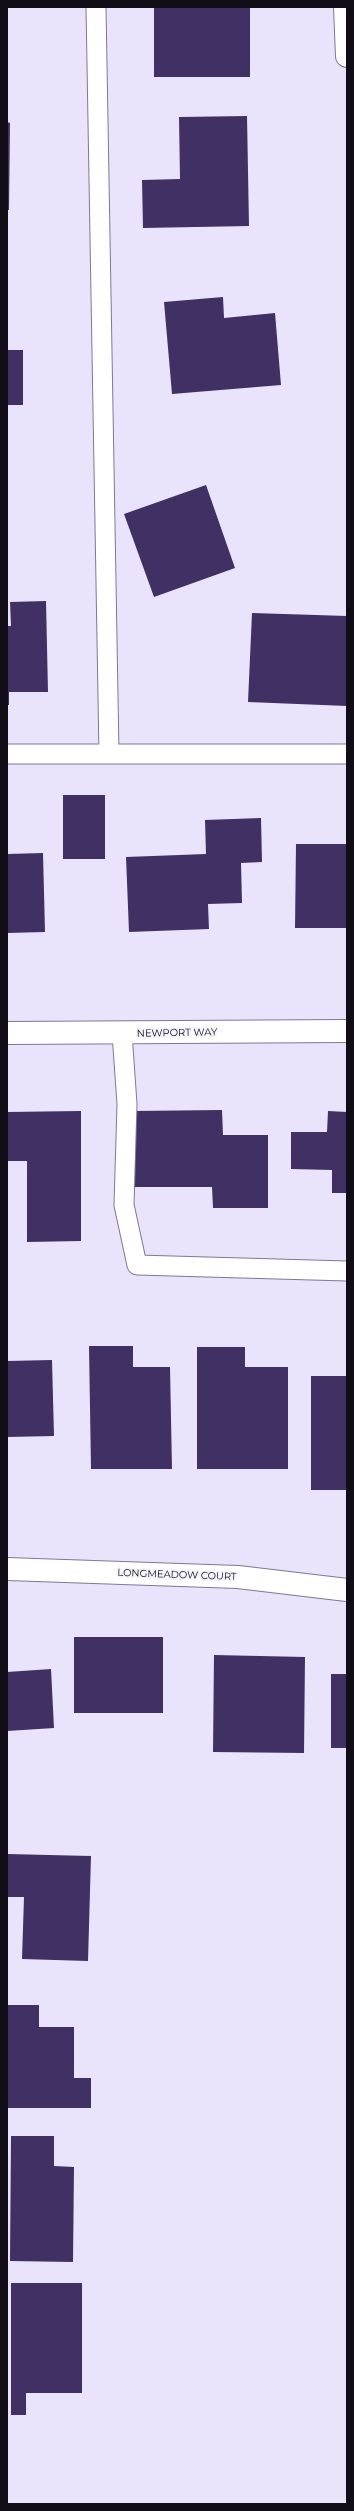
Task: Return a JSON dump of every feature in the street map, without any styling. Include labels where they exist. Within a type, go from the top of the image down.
[{"type":"street","points":[[345,7],[347,56]]},
{"type":"street","name":"NEWPORT WAY","points":[[7,1033],[347,1031]]},
{"type":"street","name":"LONGMEADOW COURT","points":[[7,1569],[238,1577],[347,1590]]},
{"type":"lane","points":[[96,7],[109,754]]},
{"type":"lane","points":[[7,754],[347,754]]},
{"type":"lane","points":[[122,1033],[127,1104],[124,1205],[137,1265],[347,1271]]},
{"type":"building","points":[[154,7],[250,7],[250,77],[154,77]]},
{"type":"building","points":[[247,116],[249,226],[143,228],[142,180],[180,179],[179,117]]},
{"type":"building","points":[[7,122],[10,123],[9,210],[7,210]]},
{"type":"building","points":[[223,297],[224,318],[275,313],[281,385],[172,394],[164,302]]},
{"type":"building","points":[[7,350],[23,350],[23,405],[7,405]]},
{"type":"building","points":[[206,485],[235,568],[154,597],[124,514]]},
{"type":"building","points":[[46,601],[48,692],[9,692],[9,705],[7,705],[7,626],[11,626],[10,602]]},
{"type":"building","points":[[252,613],[347,616],[347,706],[248,702]]},
{"type":"building","points":[[63,795],[105,795],[105,859],[63,859]]},
{"type":"building","points":[[261,818],[262,862],[241,863],[242,903],[208,904],[209,929],[129,932],[126,857],[206,854],[205,820]]},
{"type":"building","points":[[296,844],[347,844],[347,928],[295,928]]},
{"type":"building","points":[[43,853],[45,932],[7,933],[7,854]]},
{"type":"building","points":[[222,1110],[223,1135],[268,1135],[268,1208],[213,1208],[212,1187],[135,1187],[134,1111]]},
{"type":"building","points":[[81,1111],[81,1241],[27,1242],[27,1161],[7,1161],[7,1112]]},
{"type":"building","points":[[328,1111],[347,1112],[347,1193],[332,1193],[332,1170],[291,1169],[291,1132],[327,1132]]},
{"type":"building","points":[[89,1346],[133,1346],[133,1367],[170,1367],[172,1469],[91,1469]]},
{"type":"building","points":[[197,1347],[245,1347],[245,1367],[288,1367],[288,1469],[197,1469]]},
{"type":"building","points":[[52,1360],[54,1436],[7,1437],[7,1361]]},
{"type":"building","points":[[311,1376],[347,1376],[347,1490],[311,1490]]},
{"type":"building","points":[[74,1637],[163,1637],[163,1713],[74,1713]]},
{"type":"building","points":[[214,1655],[305,1657],[304,1753],[213,1752]]},
{"type":"building","points":[[51,1669],[54,1728],[7,1731],[7,1672]]},
{"type":"building","points":[[331,1674],[347,1674],[347,1748],[331,1748]]},
{"type":"building","points":[[7,1854],[91,1856],[88,1961],[22,1959],[24,1897],[7,1897]]},
{"type":"building","points":[[7,2005],[39,2005],[39,2027],[74,2027],[74,2078],[91,2078],[91,2108],[7,2108]]},
{"type":"building","points":[[11,2136],[54,2136],[54,2166],[74,2167],[73,2262],[10,2261]]},
{"type":"building","points":[[11,2283],[82,2283],[82,2393],[26,2393],[26,2415],[11,2415]]}]
